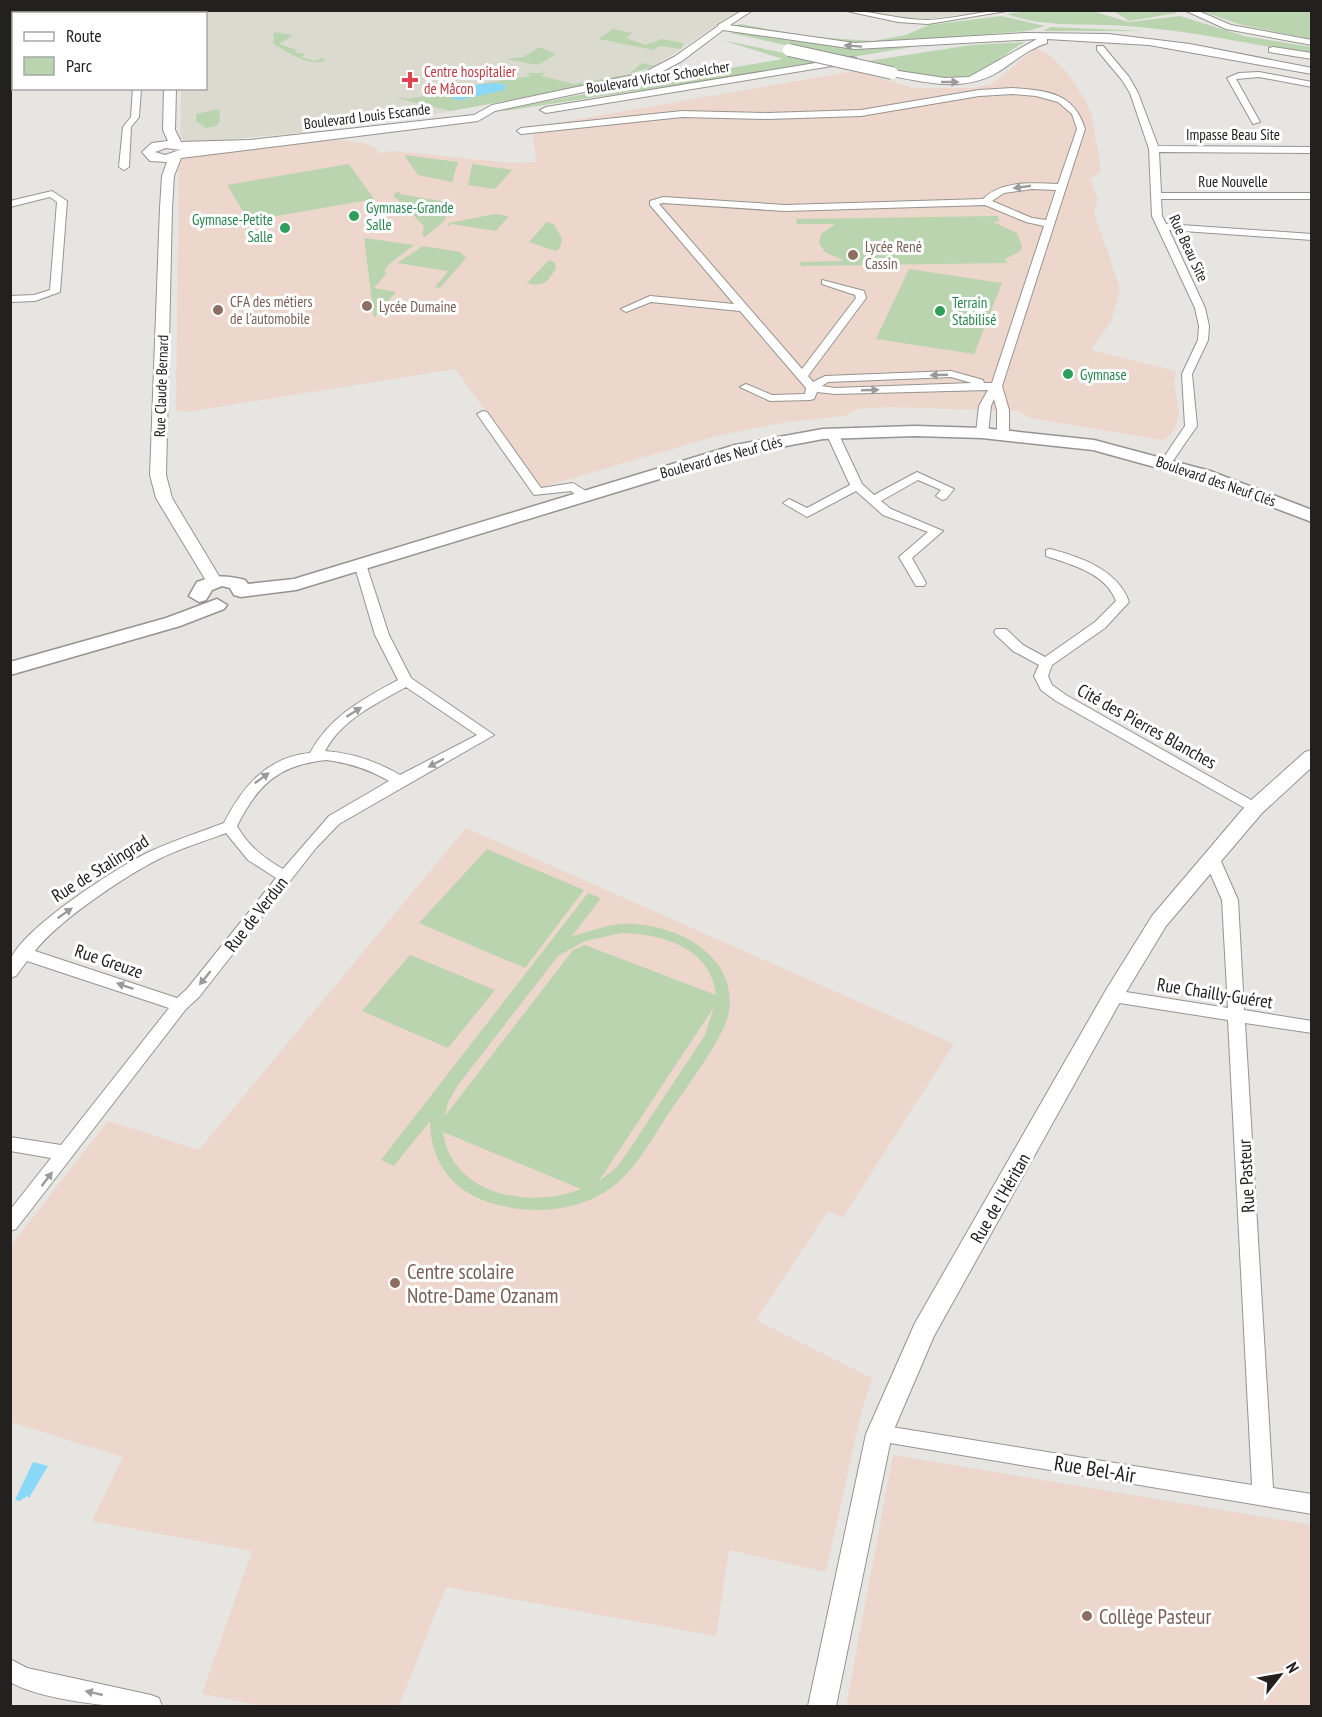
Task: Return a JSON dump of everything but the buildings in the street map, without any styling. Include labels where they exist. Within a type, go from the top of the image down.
[{"type":"main road","name":"Boulevard des Neuf Clés","points":[[241,591],[296,584],[746,448],[832,433],[915,431],[982,433],[1094,445],[1166,463],[1244,489],[1311,517]]},
{"type":"main road","points":[[10,669],[172,622],[231,602],[241,591],[241,587],[233,581],[214,581],[204,586],[199,596],[142,629]]},
{"type":"main road","points":[[199,596],[205,603],[217,605]]},
{"type":"street","name":"Boulevard Louis Escande","points":[[179,150],[478,118],[480,114],[492,108],[646,76],[678,59],[749,10]]},
{"type":"street","points":[[846,10],[898,20],[928,22],[1008,10]]},
{"type":"street","points":[[1188,10],[1249,33],[1311,43]]},
{"type":"street","points":[[717,30],[855,46],[995,38]]},
{"type":"street","name":"Boulevard Victor Schoelcher","points":[[717,30],[789,50],[940,82],[983,77],[1028,46],[1067,35]]},
{"type":"street","points":[[1112,36],[1160,34],[1311,56]]},
{"type":"street","name":"Boulevard Victor Schoelcher","points":[[478,118],[640,96],[995,38],[1112,36],[1229,54],[1311,73]]},
{"type":"street","name":"Rue Beau Site","points":[[1100,48],[1134,93],[1154,149],[1157,216],[1200,308],[1204,326],[1203,340],[1187,374],[1191,426],[1166,463]]},
{"type":"street","points":[[1256,122],[1231,78],[1241,75],[1274,76],[1311,85]]},
{"type":"street","points":[[124,167],[127,127],[135,117],[136,90]]},
{"type":"street","points":[[170,90],[169,130],[179,150]]},
{"type":"street","points":[[521,131],[682,114],[768,116],[861,112],[979,93],[1027,92],[1061,100],[1070,106],[1079,120],[1081,129],[996,386],[985,406],[982,433]]},
{"type":"street","points":[[168,176],[158,159],[148,155],[149,150],[156,146],[169,130]]},
{"type":"street","points":[[156,146],[179,150]]},
{"type":"street","name":"Impasse Beau Site","points":[[1154,149],[1311,150]]},
{"type":"street","points":[[158,159],[179,150]]},
{"type":"street","name":"Rue Claude Bernard","points":[[179,150],[168,176],[158,476],[164,498],[214,581]]},
{"type":"street","points":[[986,202],[990,197],[1018,186],[1062,187]]},
{"type":"street","points":[[10,204],[52,194],[62,201],[56,292],[34,298],[10,298]]},
{"type":"street","name":"Rue Nouvelle","points":[[1155,196],[1311,196]]},
{"type":"street","points":[[996,386],[835,392],[812,388],[653,203],[656,200],[785,208],[986,202],[1029,220],[1050,224]]},
{"type":"street","points":[[1162,227],[1292,240],[1311,237]]},
{"type":"street","points":[[802,376],[861,298],[860,293],[848,287],[826,282]]},
{"type":"street","points":[[626,309],[650,299],[744,308]]},
{"type":"street","points":[[996,386],[1003,410],[1003,435]]},
{"type":"street","points":[[746,387],[770,398],[810,397],[812,388]]},
{"type":"street","points":[[483,414],[538,492],[573,487],[585,496]]},
{"type":"street","points":[[832,433],[857,486],[887,512],[937,531],[905,557],[920,583]]},
{"type":"street","points":[[873,500],[917,476],[948,489],[942,496]]},
{"type":"street","points":[[789,502],[807,513],[857,486]]},
{"type":"street","points":[[1001,632],[1017,648],[1046,663],[1100,625],[1123,602],[1121,592],[1113,583],[1080,565],[1050,553]]},
{"type":"street","points":[[316,754],[323,738],[333,727],[406,681],[382,635],[360,564]]},
{"type":"street","name":"Cité des Pierres Blanches","points":[[1046,663],[1041,676],[1046,687],[1061,698],[1255,808]]},
{"type":"street","name":"Rue de Verdun","points":[[10,1224],[180,1005],[193,993],[286,876],[334,820],[400,781],[487,735],[406,681]]},
{"type":"street","points":[[286,876],[252,858],[236,839],[230,826],[242,799],[252,786],[283,765],[316,754],[360,760],[381,768],[400,781]]},
{"type":"street","name":"Rue de l'Héritan","points":[[822,1707],[879,1434],[924,1331],[1113,996],[1159,921],[1255,808],[1311,756]]},
{"type":"street","name":"Rue de Stalingrad","points":[[10,972],[55,920],[106,885],[155,855],[230,826]]},
{"type":"street","name":"Rue Pasteur","points":[[1212,859],[1230,900],[1263,1496]]},
{"type":"street","name":"Rue Greuze","points":[[25,954],[180,1005]]},
{"type":"street","name":"Rue Chailly-Guéret","points":[[1113,996],[1311,1027]]},
{"type":"street","points":[[10,1143],[67,1153]]},
{"type":"street","name":"Rue Bel-Air","points":[[879,1434],[1311,1504]]},
{"type":"street","points":[[10,1670],[24,1677],[152,1707]]},
{"type":"shaded area","name":"Centre hospitalier de Mâcon","points":[[738,11],[655,66],[601,83],[402,120],[189,143],[180,138],[181,90],[207,90],[207,12],[182,12]]},
{"type":"shaded area","points":[[859,11],[989,11],[919,20]]},
{"type":"shaded area","name":"Lycée René Cassin","points":[[1036,48],[1050,55],[1068,74],[1087,103],[1092,117],[1101,171],[1090,179],[1098,199],[1094,213],[1120,288],[1112,320],[1091,350],[1176,371],[1174,382],[1179,413],[1176,425],[1169,437],[1162,440],[1030,418],[1019,411],[889,407],[856,409],[845,416],[787,422],[720,435],[542,487],[455,369],[186,412],[176,410],[179,162],[187,156],[333,139],[364,143],[374,147],[380,153],[394,151],[510,163],[536,162],[533,131],[550,124],[854,71],[914,88],[974,88],[992,84]]},
{"type":"shaded area","name":"Centre scolaire Notre-Dame Ozanam","points":[[466,828],[954,1044],[843,1217],[828,1211],[756,1320],[872,1378],[861,1413],[826,1572],[729,1550],[716,1636],[446,1587],[399,1706],[263,1706],[202,1694],[252,1551],[92,1521],[123,1457],[11,1422],[10,1247],[108,1121],[199,1150]]},
{"type":"shaded area","name":"Collège Pasteur","points":[[893,1455],[1311,1525],[1311,1706],[846,1706]]},
{"type":"green space","points":[[1030,11],[1092,11],[1129,22],[1180,16],[1244,36],[1311,47],[1311,54],[1172,31],[1126,26],[1051,23],[1007,14]]},
{"type":"green space","points":[[1103,11],[1173,11],[1177,13],[1129,21],[1115,12]]},
{"type":"green space","points":[[1201,11],[1311,11],[1311,39],[1242,25]]},
{"type":"green space","points":[[1001,16],[1045,26],[1027,31],[862,44],[813,37],[874,41],[906,35],[929,25]]},
{"type":"green space","points":[[740,24],[813,37],[736,26]]},
{"type":"green space","points":[[1051,27],[1146,31],[1043,31]]},
{"type":"green space","points":[[613,29],[633,33],[626,38],[645,45],[662,39],[683,43],[682,49],[659,46],[654,50],[598,39]]},
{"type":"green space","points":[[274,32],[293,35],[279,44],[305,54],[302,57],[315,61],[322,58],[325,61],[313,62],[298,58],[273,43]]},
{"type":"green space","points":[[730,33],[857,49],[912,47],[846,58]]},
{"type":"green space","points":[[722,40],[827,62],[501,110],[611,89],[662,74],[678,77],[783,59]]},
{"type":"green space","points":[[1026,42],[980,72],[952,79],[921,77],[862,62],[971,45]]},
{"type":"green space","points":[[539,47],[556,54],[538,65],[505,59],[523,57]]},
{"type":"green space","points":[[642,63],[655,66],[601,83],[451,111],[396,98],[440,93],[455,100],[505,85],[479,84],[530,76],[528,73],[545,73],[541,76],[574,84],[629,74]]},
{"type":"green space","points":[[219,109],[220,121],[216,126],[206,128],[196,121],[196,114]]},
{"type":"green space","points":[[404,155],[458,162],[452,182],[418,175]]},
{"type":"green space","points":[[349,164],[374,199],[249,221],[227,185]]},
{"type":"green space","points":[[472,164],[512,170],[495,189],[468,185]]},
{"type":"green space","points":[[398,191],[399,194],[448,202],[445,220],[425,237],[422,235],[424,226],[393,195]]},
{"type":"green space","points":[[495,214],[509,216],[496,231],[452,224],[446,227],[449,223]]},
{"type":"green space","points":[[998,216],[999,221],[993,222],[1017,233],[1022,247],[1019,252],[1005,259],[1008,263],[801,266],[800,262],[844,261],[825,252],[819,243],[821,234],[835,224],[797,224],[796,219]]},
{"type":"green space","points":[[547,222],[554,224],[562,239],[560,248],[556,251],[529,242]]},
{"type":"green space","points":[[364,238],[414,245],[388,265],[384,272],[387,273],[374,288],[396,292],[374,318]]},
{"type":"green space","points":[[423,246],[460,252],[466,258],[440,288],[435,287],[448,271],[397,263]]},
{"type":"green space","points":[[549,260],[555,263],[556,268],[548,280],[537,285],[527,283]]},
{"type":"green space","name":"Terrain Stabilisé","points":[[909,269],[1002,283],[974,354],[876,339]]},
{"type":"green space","points":[[487,849],[584,890],[525,968],[419,923]]},
{"type":"green space","points":[[588,893],[601,898],[572,936],[621,924],[661,929],[699,946],[714,959],[724,975],[730,994],[728,1016],[718,1039],[636,1163],[620,1181],[597,1197],[549,1210],[516,1209],[485,1201],[461,1188],[444,1170],[434,1147],[430,1121],[394,1166],[381,1160]],"holes":[[[622,933],[653,936],[683,947],[705,966],[712,979],[716,995],[585,945],[573,950],[445,1116],[448,1102],[458,1085],[558,956],[585,941]],[[714,1007],[705,1035],[625,1156],[616,1168],[599,1181]],[[443,1132],[581,1189],[539,1198],[517,1197],[496,1192],[477,1183],[461,1171],[449,1154]]]},
{"type":"green space","points":[[410,955],[495,990],[448,1048],[362,1011]]},
{"type":"water","points":[[495,83],[506,85],[505,90],[460,100],[455,100],[447,93],[433,92],[434,88]]},
{"type":"water","points":[[33,1462],[48,1466],[29,1498],[27,1496],[20,1501],[15,1500]]},
{"type":"place","name":"Centre hospitalier de Mâcon","points":[[410,80]]},
{"type":"place","name":"Gymnase-Grande Salle","points":[[354,216]]},
{"type":"place","name":"Gymnase-Petite Salle","points":[[285,228]]},
{"type":"place","name":"Lycée René Cassin","points":[[853,255]]},
{"type":"place","name":"Lycée Dumaine","points":[[367,306]]},
{"type":"place","name":"CFA des métiers de l'automobile","points":[[218,310]]},
{"type":"place","name":"Terrain Stabilisé","points":[[940,311]]},
{"type":"place","name":"Gymnase","points":[[1068,374]]},
{"type":"place","name":"Centre scolaire Notre-Dame Ozanam","points":[[395,1283]]},
{"type":"place","name":"Collège Pasteur","points":[[1087,1616]]}]
